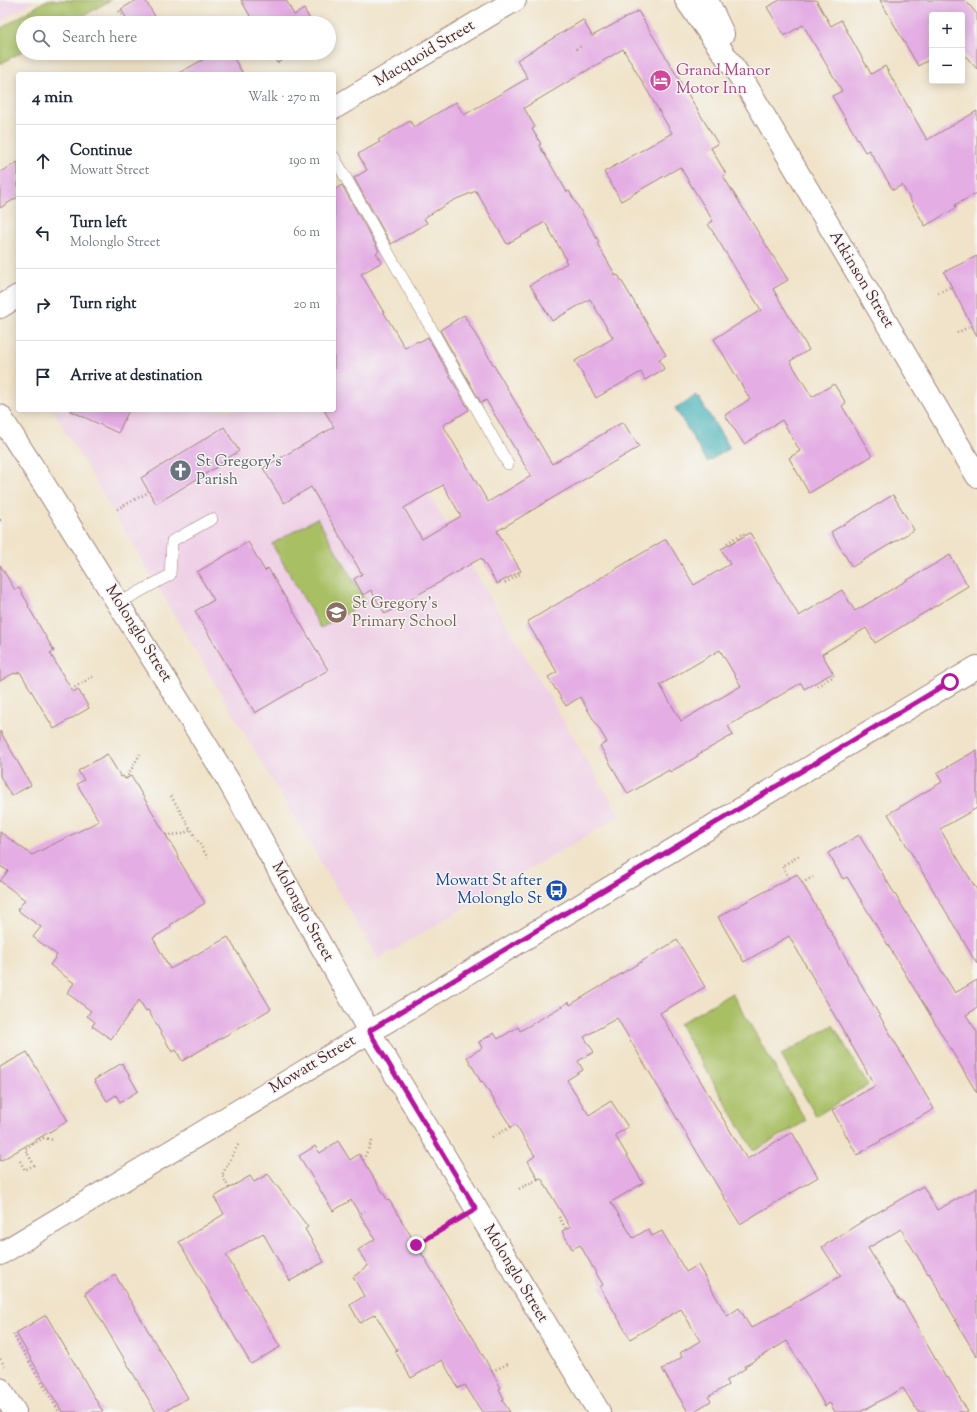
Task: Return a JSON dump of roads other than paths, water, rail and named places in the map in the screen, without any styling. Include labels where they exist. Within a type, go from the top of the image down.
[{"type":"street","name":"Macquoid Street","points":[[336,107],[515,0]]},
{"type":"street","name":"Atkinson Street","points":[[686,0],[746,85],[977,476]]},
{"type":"street","name":"Atkinson Street","points":[[707,0],[746,85]]},
{"type":"street","points":[[0,307],[16,297]]},
{"type":"street","name":"Molonglo Street","points":[[0,416],[39,475],[228,780],[369,1031],[599,1412]]},
{"type":"street","name":"Mowatt Street","points":[[0,1254],[977,666]]},
{"type":"street","points":[[0,1389],[15,1412]]},
{"type":"lane","points":[[336,161],[508,464]]},
{"type":"lane","points":[[119,603],[170,575],[172,541],[212,519]]},
{"type":"water","points":[[697,395],[730,448],[707,462],[675,408]]},
{"type":"place","name":"Grand Manor Motor Inn","points":[[660,80]]},
{"type":"place","name":"St Gregory's Parish","points":[[181,471]]},
{"type":"place","name":"St Gregory's Primary School","points":[[336,613]]},
{"type":"place","name":"Mowatt St after Molonglo St","points":[[557,890]]}]
